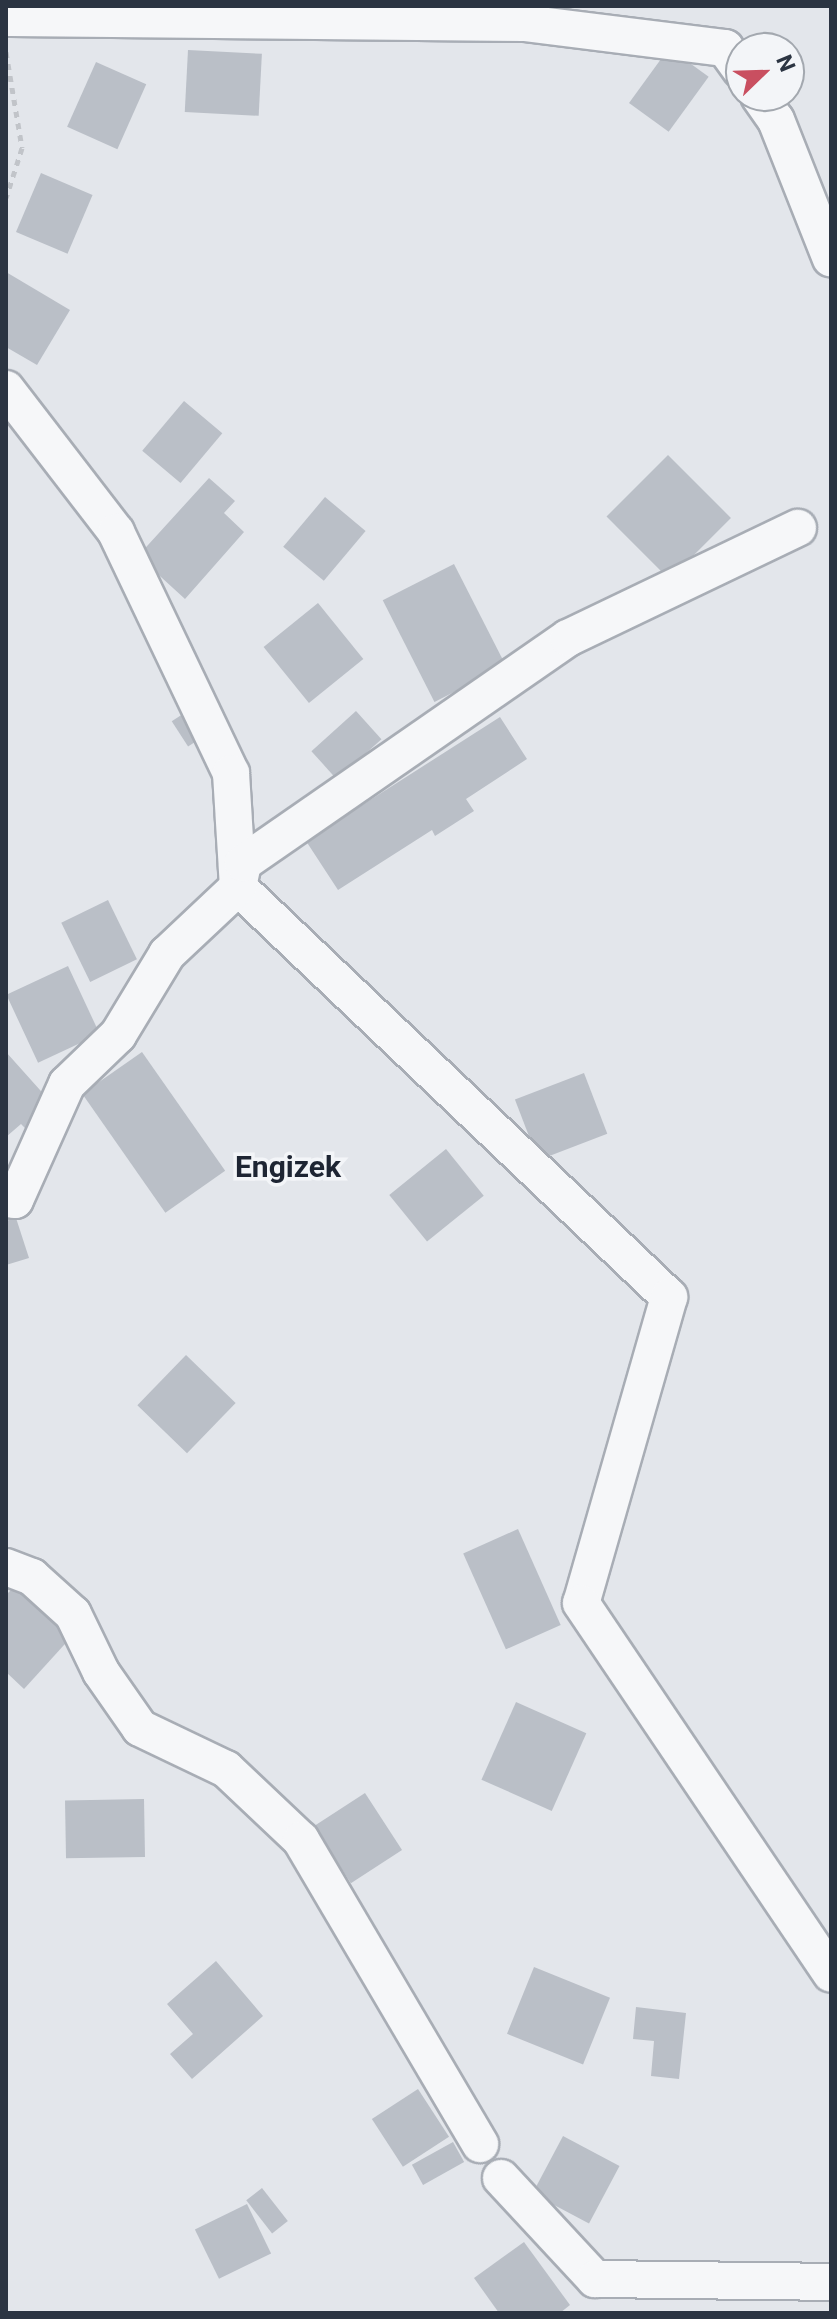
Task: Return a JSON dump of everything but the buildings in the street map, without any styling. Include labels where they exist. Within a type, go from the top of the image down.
[{"type":"street","points":[[6,15],[11,18],[524,23],[725,48]]},
{"type":"street","points":[[770,112],[831,259]]},
{"type":"street","points":[[6,389],[116,532],[231,773],[238,887],[669,1297],[581,1603],[831,1973]]},
{"type":"street","points":[[6,1199],[15,1200],[67,1084],[118,1035],[167,954],[238,887],[243,863],[568,638],[798,528]]},
{"type":"street","points":[[6,1567],[32,1577],[73,1614],[101,1672],[140,1728],[226,1769],[301,1840],[480,2144]]},
{"type":"street","points":[[501,2178],[595,2279],[831,2282]]},
{"type":"path","points":[[6,52],[22,148],[6,198]]},
{"type":"district","name":"Engizek","points":[[288,1167]]}]
